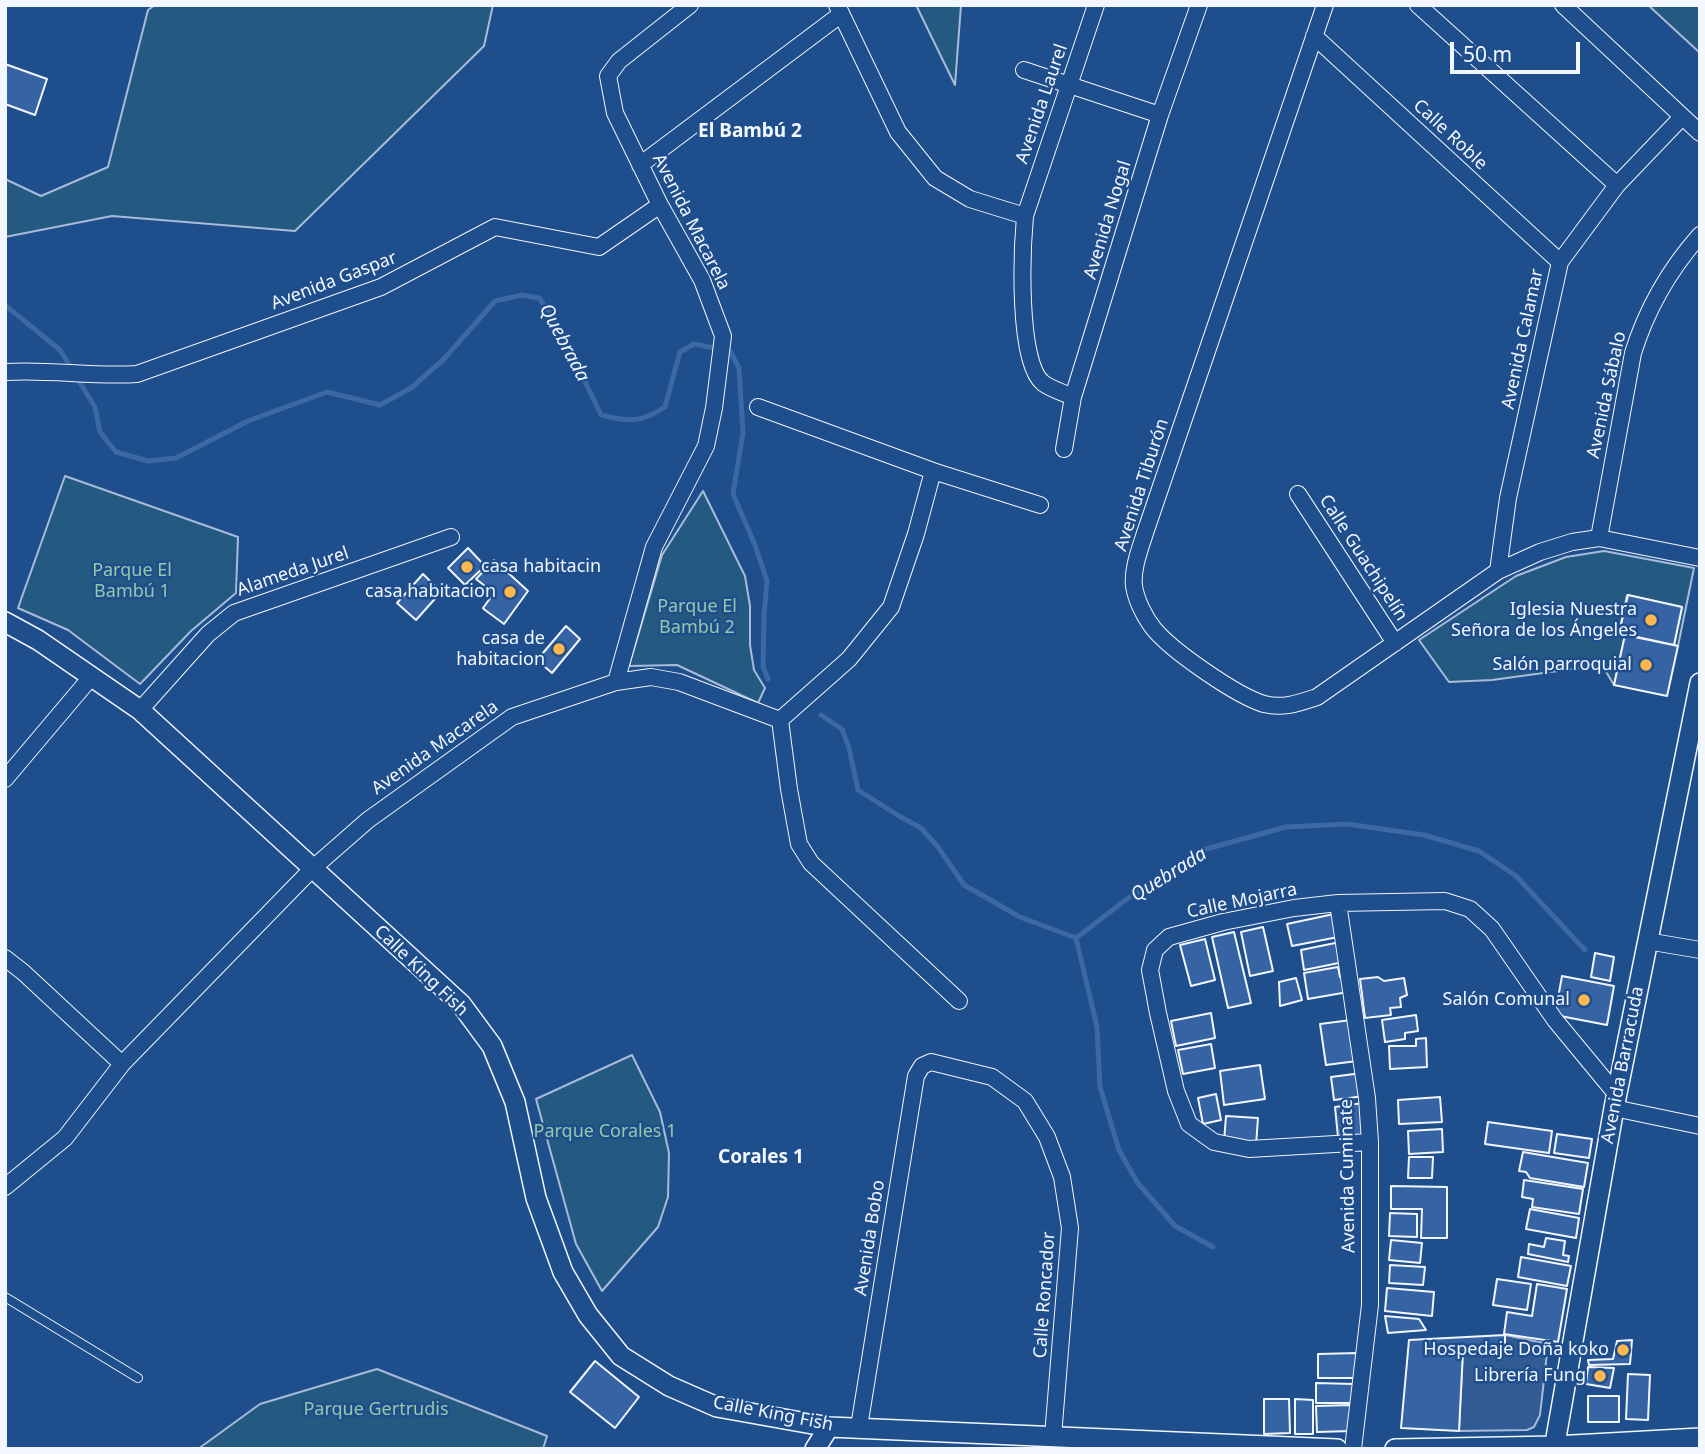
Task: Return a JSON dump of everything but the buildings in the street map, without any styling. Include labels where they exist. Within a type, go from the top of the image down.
[{"type":"street","name":"Avenida Macarela","points":[[5,1187],[65,1138],[122,1064],[312,869],[368,820],[512,717],[616,682],[654,547],[706,446],[714,408],[723,336],[702,280],[660,205],[615,113],[608,76],[619,61],[690,5]]},
{"type":"street","name":"Avenida Laurel","points":[[1073,397],[1042,382],[1031,365],[1026,346],[1022,248],[1025,216],[1096,5]]},
{"type":"street","name":"Avenida Nogal","points":[[1064,449],[1073,397],[1160,115],[1199,5]]},
{"type":"street","name":"Avenida Tiburón","points":[[1325,5],[1145,533],[1134,585],[1142,611],[1154,630],[1190,661],[1242,694],[1264,704],[1287,706],[1317,697],[1498,571],[1561,545],[1599,538],[1700,558]]},
{"type":"street","points":[[1418,5],[1617,185]]},
{"type":"street","points":[[1563,5],[1700,133]]},
{"type":"street","points":[[640,165],[839,10],[898,132],[936,178],[970,199],[1025,216]]},
{"type":"street","name":"Calle Roble","points":[[1314,36],[1559,262]]},
{"type":"street","points":[[1024,70],[1160,115]]},
{"type":"street","name":"Avenida Calamar","points":[[1498,571],[1508,498],[1559,262],[1617,185],[1682,117]]},
{"type":"street","name":"Avenida Gaspar","points":[[5,372],[36,370],[104,376],[137,374],[381,287],[495,227],[599,247],[660,205]]},
{"type":"street","name":"Avenida Sábalo","points":[[1599,538],[1633,353],[1641,328],[1671,269],[1700,235]]},
{"type":"street","points":[[758,407],[933,471],[1040,505]]},
{"type":"street","points":[[780,720],[849,659],[891,607],[916,534],[933,471]]},
{"type":"street","name":"Calle Guachipelín","points":[[1298,494],[1395,643]]},
{"type":"street","name":"Alameda Jurel","points":[[141,709],[208,634],[234,613],[452,537]]},
{"type":"street","name":"Calle King Fish","points":[[5,622],[38,640],[141,709],[461,1004],[492,1046],[515,1102],[536,1198],[563,1272],[588,1315],[621,1356],[669,1386],[717,1407],[829,1427],[1337,1449]]},
{"type":"street","points":[[5,779],[92,676]]},
{"type":"street","points":[[616,682],[651,677],[679,682],[780,720]]},
{"type":"street","name":"Avenida Barracuda","points":[[1554,1447],[1615,1102],[1647,941],[1692,762],[1700,683]]},
{"type":"street","points":[[780,720],[799,844],[811,863],[959,1001]]},
{"type":"street","name":"Calle Mojarra","points":[[1370,1142],[1249,1149],[1213,1142],[1189,1124],[1176,1091],[1150,971],[1155,950],[1169,937],[1223,922],[1294,908],[1338,903],[1444,901],[1470,909],[1492,929],[1615,1102]]},
{"type":"street","name":"Avenida Cuminate","points":[[1338,903],[1367,1098],[1370,1142],[1370,1305],[1353,1449]]},
{"type":"street","points":[[1647,941],[1700,950]]},
{"type":"street","points":[[5,958],[122,1064]]},
{"type":"street","name":"Avenida Bobo","points":[[859,1427],[916,1076],[922,1066],[931,1062]]},
{"type":"street","name":"Calle Roncador","points":[[931,1062],[992,1077],[1025,1101],[1047,1137],[1062,1177],[1070,1228],[1053,1436]]},
{"type":"street","points":[[1615,1102],[1700,1126]]},
{"type":"street","points":[[815,1449],[829,1427]]},
{"type":"street","points":[[1395,1449],[1554,1447],[1700,1438]]},
{"type":"lane","points":[[5,1297],[138,1378]]},
{"type":"green space","points":[[155,5],[493,5],[484,46],[295,231],[112,216],[5,237],[5,179],[41,196],[108,167],[148,10]]},
{"type":"green space","points":[[916,5],[961,5],[955,85]]},
{"type":"green space","points":[[1648,5],[1700,5],[1700,53]]},
{"type":"green space","name":"Parque El Bambú 1","points":[[65,476],[238,537],[236,593],[191,631],[140,684],[68,630],[18,608]]},
{"type":"green space","name":"Parque El Bambú 2","points":[[703,491],[745,576],[750,606],[750,645],[754,670],[765,688],[758,703],[677,665],[629,666],[662,555]]},
{"type":"green space","points":[[1604,551],[1694,568],[1678,646],[1674,645],[1682,607],[1627,595],[1619,633],[1625,635],[1614,685],[1602,665],[1492,680],[1449,682],[1419,640],[1516,576],[1566,557]]},
{"type":"green space","name":"Parque Corales 1","points":[[632,1055],[660,1112],[669,1153],[668,1197],[658,1227],[602,1291],[576,1244],[536,1099]]},
{"type":"green space","name":"Parque Gertrudis","points":[[377,1369],[547,1436],[543,1449],[198,1449],[260,1404]]},
{"type":"shaded area","points":[[1505,1335],[1548,1344],[1540,1415],[1534,1427],[1527,1430],[1459,1431],[1463,1350],[1504,1352]]},
{"type":"waterway","name":"Quebrada","points":[[77,378],[95,407],[100,432],[116,452],[148,461],[176,458],[248,421],[327,392],[380,405],[411,388],[444,359],[495,301],[522,295],[539,298],[557,323],[601,415],[634,420],[649,416],[665,407],[680,352],[694,344],[730,351],[739,368],[743,433],[733,494],[767,581],[763,666],[768,679]]},
{"type":"waterway","name":"Quebrada","points":[[5,305],[60,350],[72,369]]},
{"type":"waterway","name":"Quebrada","points":[[821,715],[842,729],[858,790],[921,828],[938,847],[964,885],[1020,917],[1076,938]]},
{"type":"waterway","name":"Quebrada","points":[[1076,938],[1127,899],[1199,851],[1286,827],[1347,824],[1424,835],[1479,851],[1516,876],[1585,950]]},
{"type":"waterway","points":[[1076,938],[1097,1027],[1100,1087],[1119,1150],[1137,1182],[1175,1226],[1213,1247]]},
{"type":"place","name":"casa habitacin","points":[[467,567]]},
{"type":"place","name":"casa habitacion","points":[[510,592]]},
{"type":"place","name":"Iglesia Nuestra Señora de los Ángeles","points":[[1651,620]]},
{"type":"place","name":"casa de habitacion","points":[[559,649]]},
{"type":"place","name":"Salón parroquial","points":[[1646,665]]},
{"type":"place","name":"Salón Comunal","points":[[1584,1000]]},
{"type":"place","name":"Hospedaje Doña koko","points":[[1623,1350]]},
{"type":"place","name":"Librería Fung","points":[[1600,1376]]},
{"type":"district","name":"El Bambú 2","points":[[750,132]]},
{"type":"district","name":"Corales 1","points":[[761,1158]]}]
